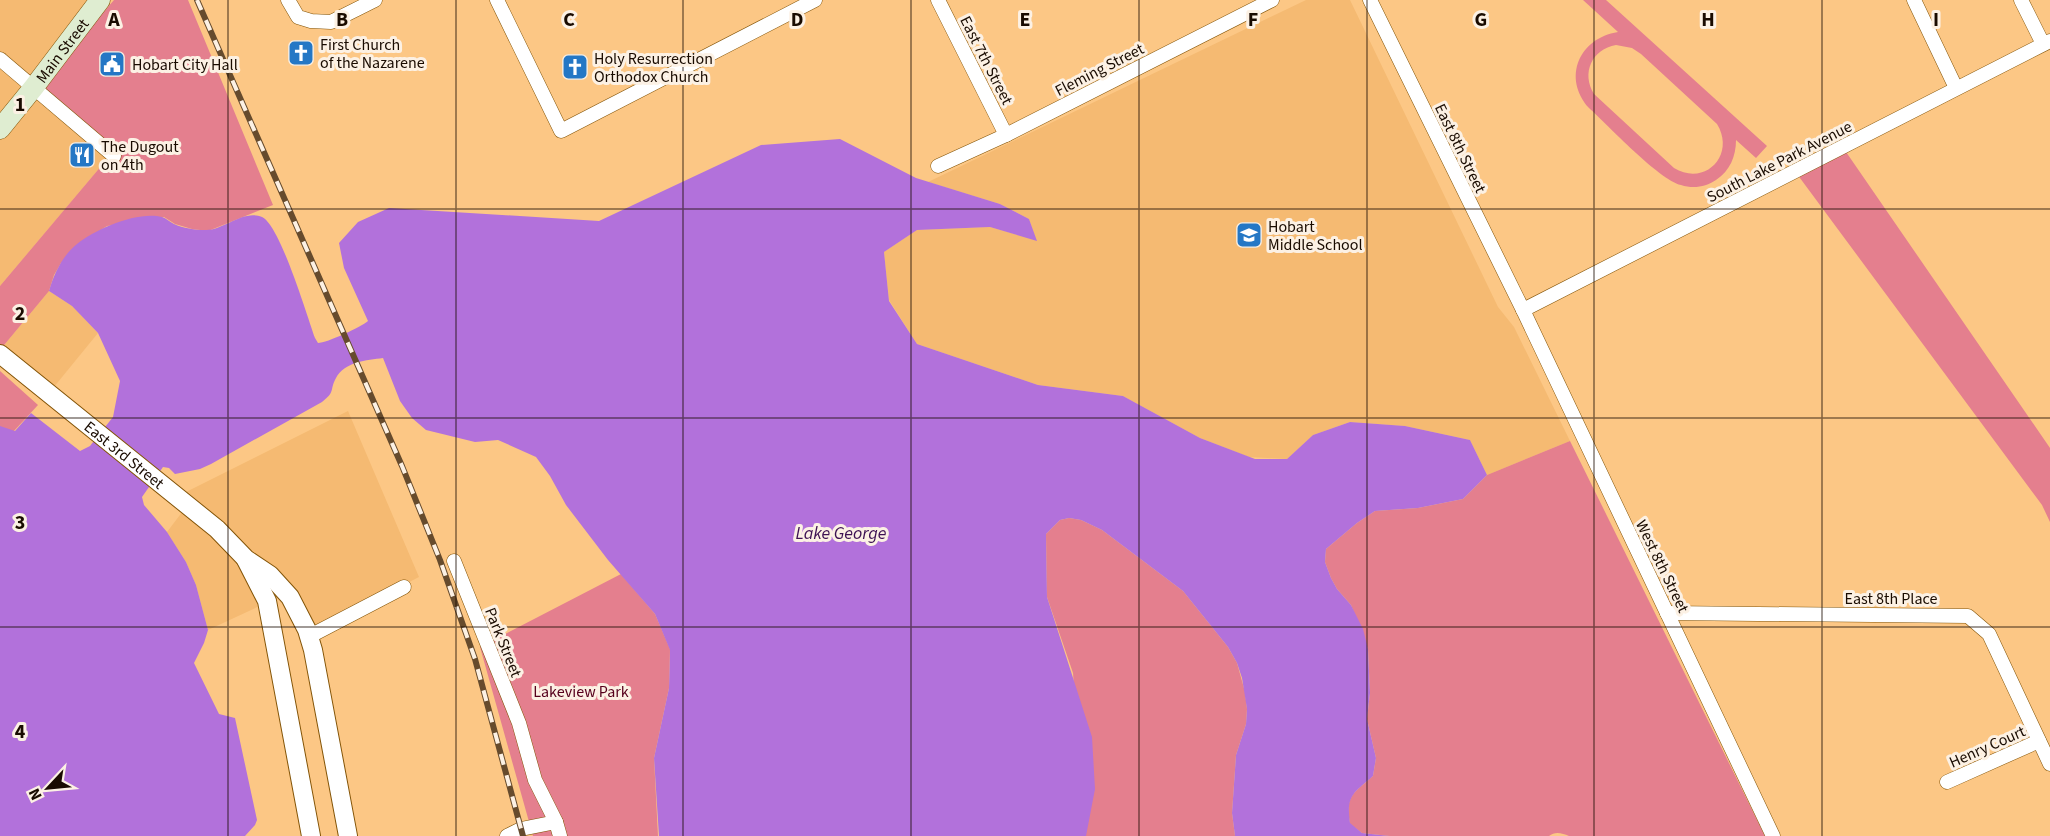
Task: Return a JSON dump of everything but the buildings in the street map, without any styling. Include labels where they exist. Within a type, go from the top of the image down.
[{"type":"main road","name":"Main Street","points":[[0,129],[100,0]]},
{"type":"street","points":[[288,0],[298,17],[310,21],[331,22],[375,0]]},
{"type":"street","points":[[496,0],[561,130],[815,0]]},
{"type":"street","name":"East 7th Street","points":[[938,0],[1006,135]]},
{"type":"street","name":"Fleming Street","points":[[938,166],[1006,135],[1272,0]]},
{"type":"street","name":"East 8th Street","points":[[1370,0],[1523,310]]},
{"type":"street","points":[[1914,0],[1956,88]]},
{"type":"street","points":[[2021,0],[2046,42]]},
{"type":"street","name":"South Lake Park Avenue","points":[[1523,310],[2046,42]]},
{"type":"street","points":[[0,59],[114,156]]},
{"type":"street","name":"West 8th Street","points":[[1523,310],[1773,836]]},
{"type":"street","name":"East 3rd Street","points":[[0,354],[157,483],[217,529],[246,559],[270,575],[290,597],[310,636],[348,836]]},
{"type":"street","name":"East 3rd Street","points":[[246,559],[267,601],[311,836]]},
{"type":"street","name":"Park Street","points":[[454,561],[519,723],[535,780],[556,822],[560,836]]},
{"type":"street","points":[[310,636],[404,587]]},
{"type":"street","name":"East 8th Place","points":[[1667,613],[1968,616],[1989,634],[2050,764]]},
{"type":"street","name":"Henry Court","points":[[1947,782],[2039,741]]},
{"type":"street","points":[[507,836],[521,829],[556,822]]},
{"type":"shaded area","points":[[0,0],[98,0],[0,126]]},
{"type":"shaded area","name":"Hobart Middle School","points":[[1306,0],[1350,0],[1498,307],[1514,327],[1570,441],[1487,475],[1470,440],[1405,426],[1350,422],[1313,435],[1287,459],[1249,457],[1200,438],[1123,396],[1038,385],[917,344],[889,300],[884,252],[917,230],[990,227],[1036,240],[1029,219],[1000,204],[928,182]]},
{"type":"shaded area","points":[[38,87],[113,152],[0,286],[0,132]]},
{"type":"shaded area","points":[[49,291],[72,306],[98,333],[49,393],[0,350]]},
{"type":"shaded area","points":[[348,411],[419,577],[310,633],[305,620],[178,496]]},
{"type":"shaded area","points":[[186,507],[219,535],[266,603],[208,630],[196,585],[186,562],[167,532]]},
{"type":"green space","points":[[114,0],[188,0],[273,205],[208,231],[175,224],[164,217],[107,226],[77,245],[61,263],[49,291],[0,350],[0,286],[113,152],[38,87]]},
{"type":"green space","points":[[1583,0],[1606,0],[1767,146],[1756,158],[1736,140],[1735,152],[1728,168],[1716,180],[1704,186],[1681,185],[1660,173],[1589,108],[1577,84],[1576,72],[1585,51],[1593,42],[1618,32]],"holes":[[[1616,45],[1632,48],[1717,124],[1722,136],[1723,147],[1720,157],[1706,171],[1696,174],[1674,168],[1594,94],[1590,86],[1589,70],[1595,57],[1601,51]]]},
{"type":"green space","points":[[1844,149],[2050,448],[2050,522],[2042,505],[1797,174]]},
{"type":"green space","points":[[0,371],[38,405],[0,446]]},
{"type":"green space","points":[[1570,441],[1765,836],[1569,836],[1554,833],[1549,836],[1390,836],[1362,833],[1350,824],[1349,807],[1352,796],[1373,776],[1376,758],[1367,719],[1370,693],[1368,649],[1351,605],[1331,578],[1325,562],[1326,549],[1375,511],[1418,508],[1463,499],[1487,475]]},
{"type":"green space","points":[[1069,518],[1081,520],[1102,530],[1183,591],[1228,647],[1237,663],[1247,709],[1246,724],[1236,755],[1232,813],[1235,836],[1085,836],[1073,673],[1047,597],[1046,534],[1060,520]]},
{"type":"green space","name":"Lakeview Park","points":[[621,574],[655,614],[670,649],[669,688],[654,758],[658,836],[533,836],[480,647]]},
{"type":"water","name":"Lake George","points":[[840,139],[916,178],[1000,204],[1029,219],[1037,241],[990,227],[917,230],[884,252],[889,301],[917,344],[1038,385],[1123,396],[1200,438],[1255,459],[1287,459],[1313,435],[1350,422],[1405,426],[1470,440],[1487,475],[1463,499],[1418,508],[1375,511],[1326,549],[1325,562],[1331,578],[1351,605],[1363,629],[1368,649],[1370,693],[1367,719],[1376,758],[1373,776],[1356,791],[1350,801],[1350,823],[1362,833],[1390,836],[1235,836],[1232,813],[1236,755],[1246,724],[1247,709],[1237,663],[1228,647],[1183,591],[1102,530],[1081,520],[1069,518],[1060,520],[1046,534],[1047,597],[1092,737],[1095,789],[1086,836],[659,836],[654,758],[669,688],[670,650],[655,614],[608,560],[566,505],[550,476],[536,457],[498,440],[475,442],[426,430],[412,418],[400,401],[383,358],[356,363],[344,368],[336,378],[331,393],[322,402],[211,464],[200,469],[175,474],[169,468],[163,467],[142,497],[144,505],[167,532],[186,562],[196,585],[208,630],[194,663],[219,714],[235,718],[257,820],[255,825],[245,836],[0,836],[0,426],[15,431],[31,413],[80,451],[90,446],[113,417],[120,381],[98,333],[72,306],[49,291],[59,266],[77,244],[106,227],[141,217],[162,217],[181,227],[205,230],[248,216],[262,217],[277,236],[285,253],[318,343],[344,334],[368,321],[344,268],[339,243],[358,222],[389,208],[599,221],[761,145]]},
{"type":"railway","points":[[197,0],[402,466],[440,560],[475,659],[523,836]]},
{"type":"place","name":"First Church of the Nazarene","points":[[301,53]]},
{"type":"place","name":"Hobart City Hall","points":[[112,64]]},
{"type":"place","name":"Holy Resurrection Orthodox Church","points":[[575,67]]},
{"type":"place","name":"The Dugout on 4th","points":[[82,155]]},
{"type":"place","name":"Hobart Middle School","points":[[1249,235]]}]
